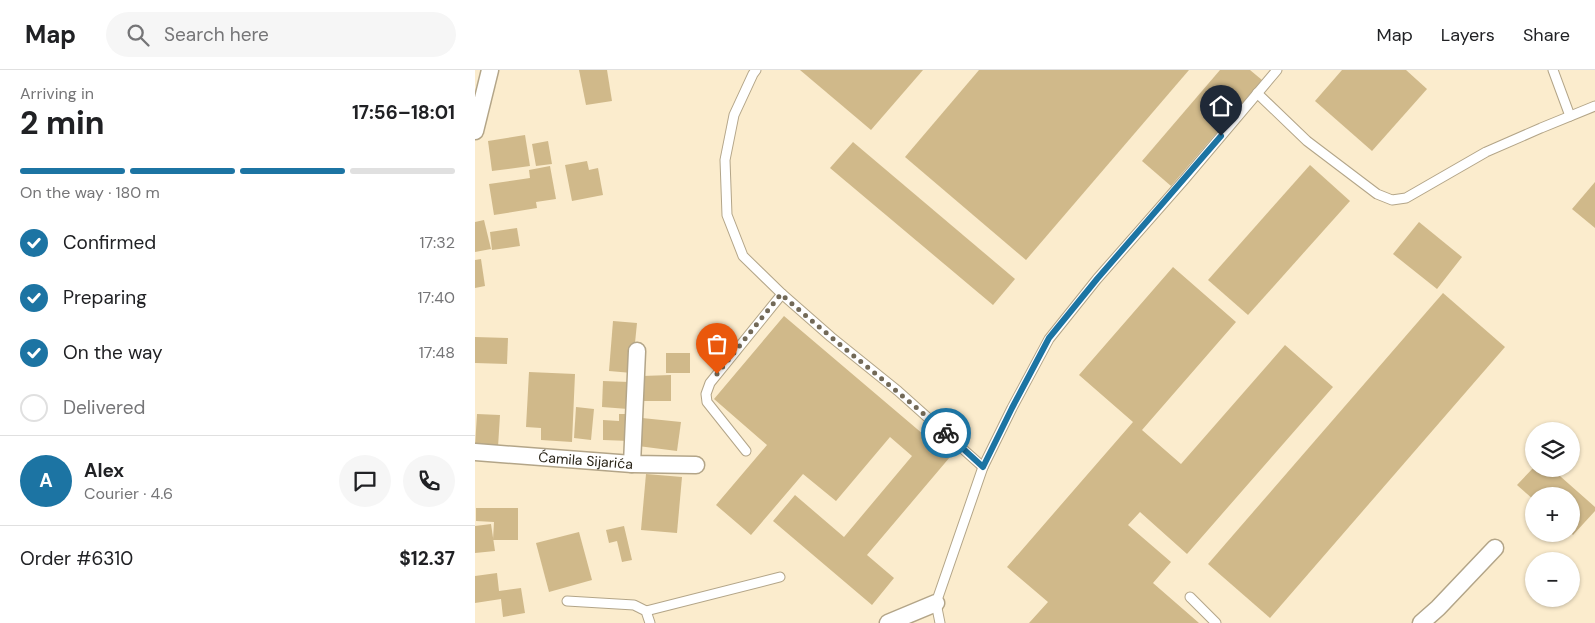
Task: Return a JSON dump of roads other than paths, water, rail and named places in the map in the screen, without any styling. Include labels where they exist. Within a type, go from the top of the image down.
[{"type":"street","points":[[475,130],[490,70]]},
{"type":"street","points":[[632,464],[637,351]]},
{"type":"street","name":"Ćamila Sijarića","points":[[475,452],[632,464],[696,465]]},
{"type":"street","points":[[1421,623],[1438,608],[1495,548]]},
{"type":"street","points":[[888,623],[936,603]]},
{"type":"lane","points":[[757,70],[753,74],[734,114],[725,160],[727,215],[743,256],[781,294],[831,338],[898,391],[983,467]]},
{"type":"lane","points":[[939,623],[936,603],[983,467],[1049,338],[1097,279],[1277,70]]},
{"type":"lane","points":[[1553,70],[1570,116]]},
{"type":"lane","points":[[1257,93],[1307,141],[1377,194],[1392,200],[1406,198],[1486,152],[1595,106]]},
{"type":"lane","points":[[746,451],[707,402],[706,394],[710,383],[724,364],[781,294]]},
{"type":"lane","points":[[567,601],[634,605],[646,611],[780,577]]},
{"type":"lane","points":[[1190,597],[1216,623]]},
{"type":"lane","points":[[646,611],[650,623]]}]
